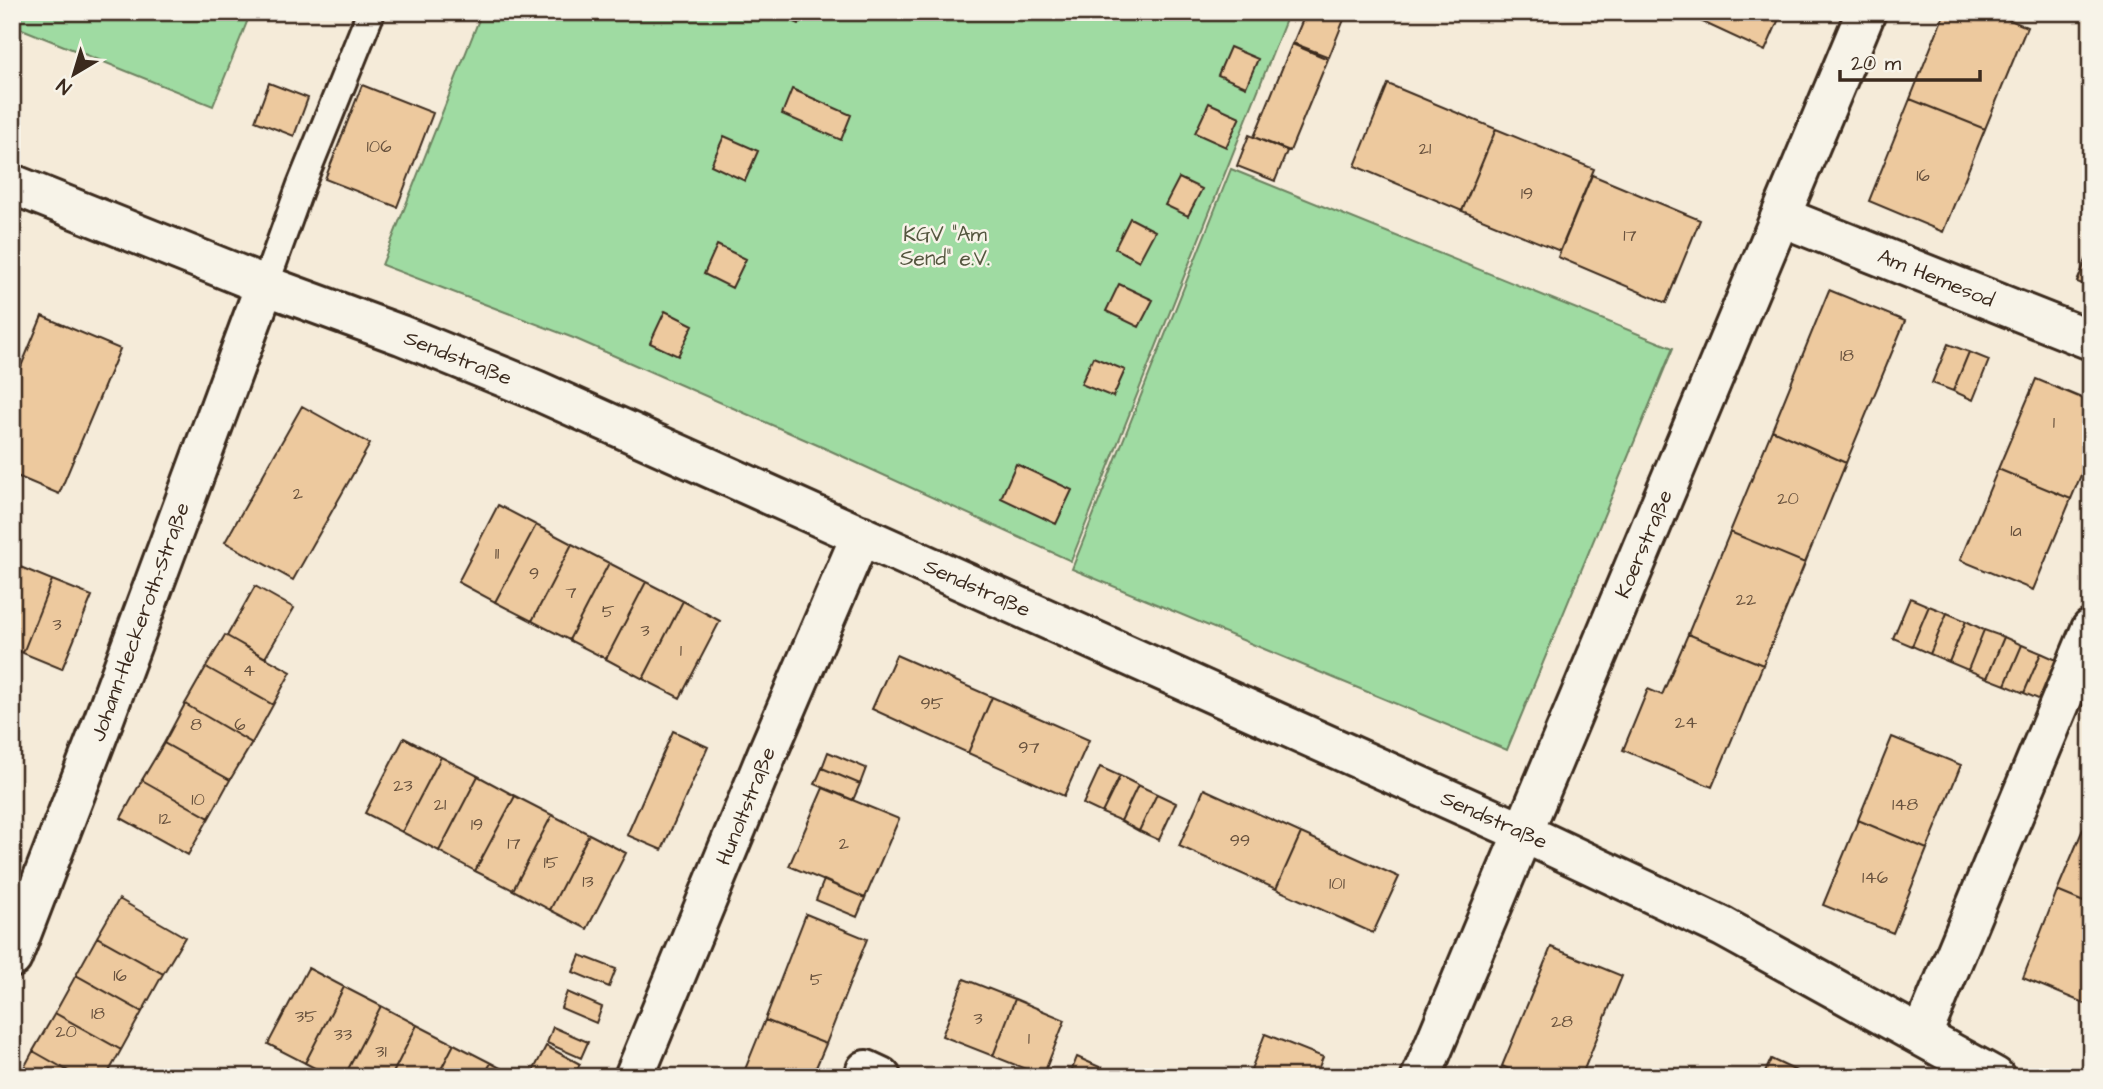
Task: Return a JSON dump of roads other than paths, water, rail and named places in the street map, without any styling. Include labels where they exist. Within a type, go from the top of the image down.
[{"type":"street","name":"Koerstraße","points":[[1421,1077],[1866,12]]},
{"type":"street","name":"Sendstraße","points":[[12,184],[536,390],[1522,832],[1723,927],[1995,1077]]},
{"type":"street","name":"Am Hemesod","points":[[1782,217],[2091,340]]},
{"type":"street","name":"Johann-Heckeroth-Straße","points":[[12,958],[265,285]]},
{"type":"street","name":"Hunoltstraße","points":[[634,1077],[767,754],[861,535]]},
{"type":"street","points":[[1922,1035],[2091,629]]},
{"type":"lane","points":[[265,285],[301,185],[371,12]]},
{"type":"park label","name":"KGV \"Am Send\" e.V.","points":[[945,246]]}]
